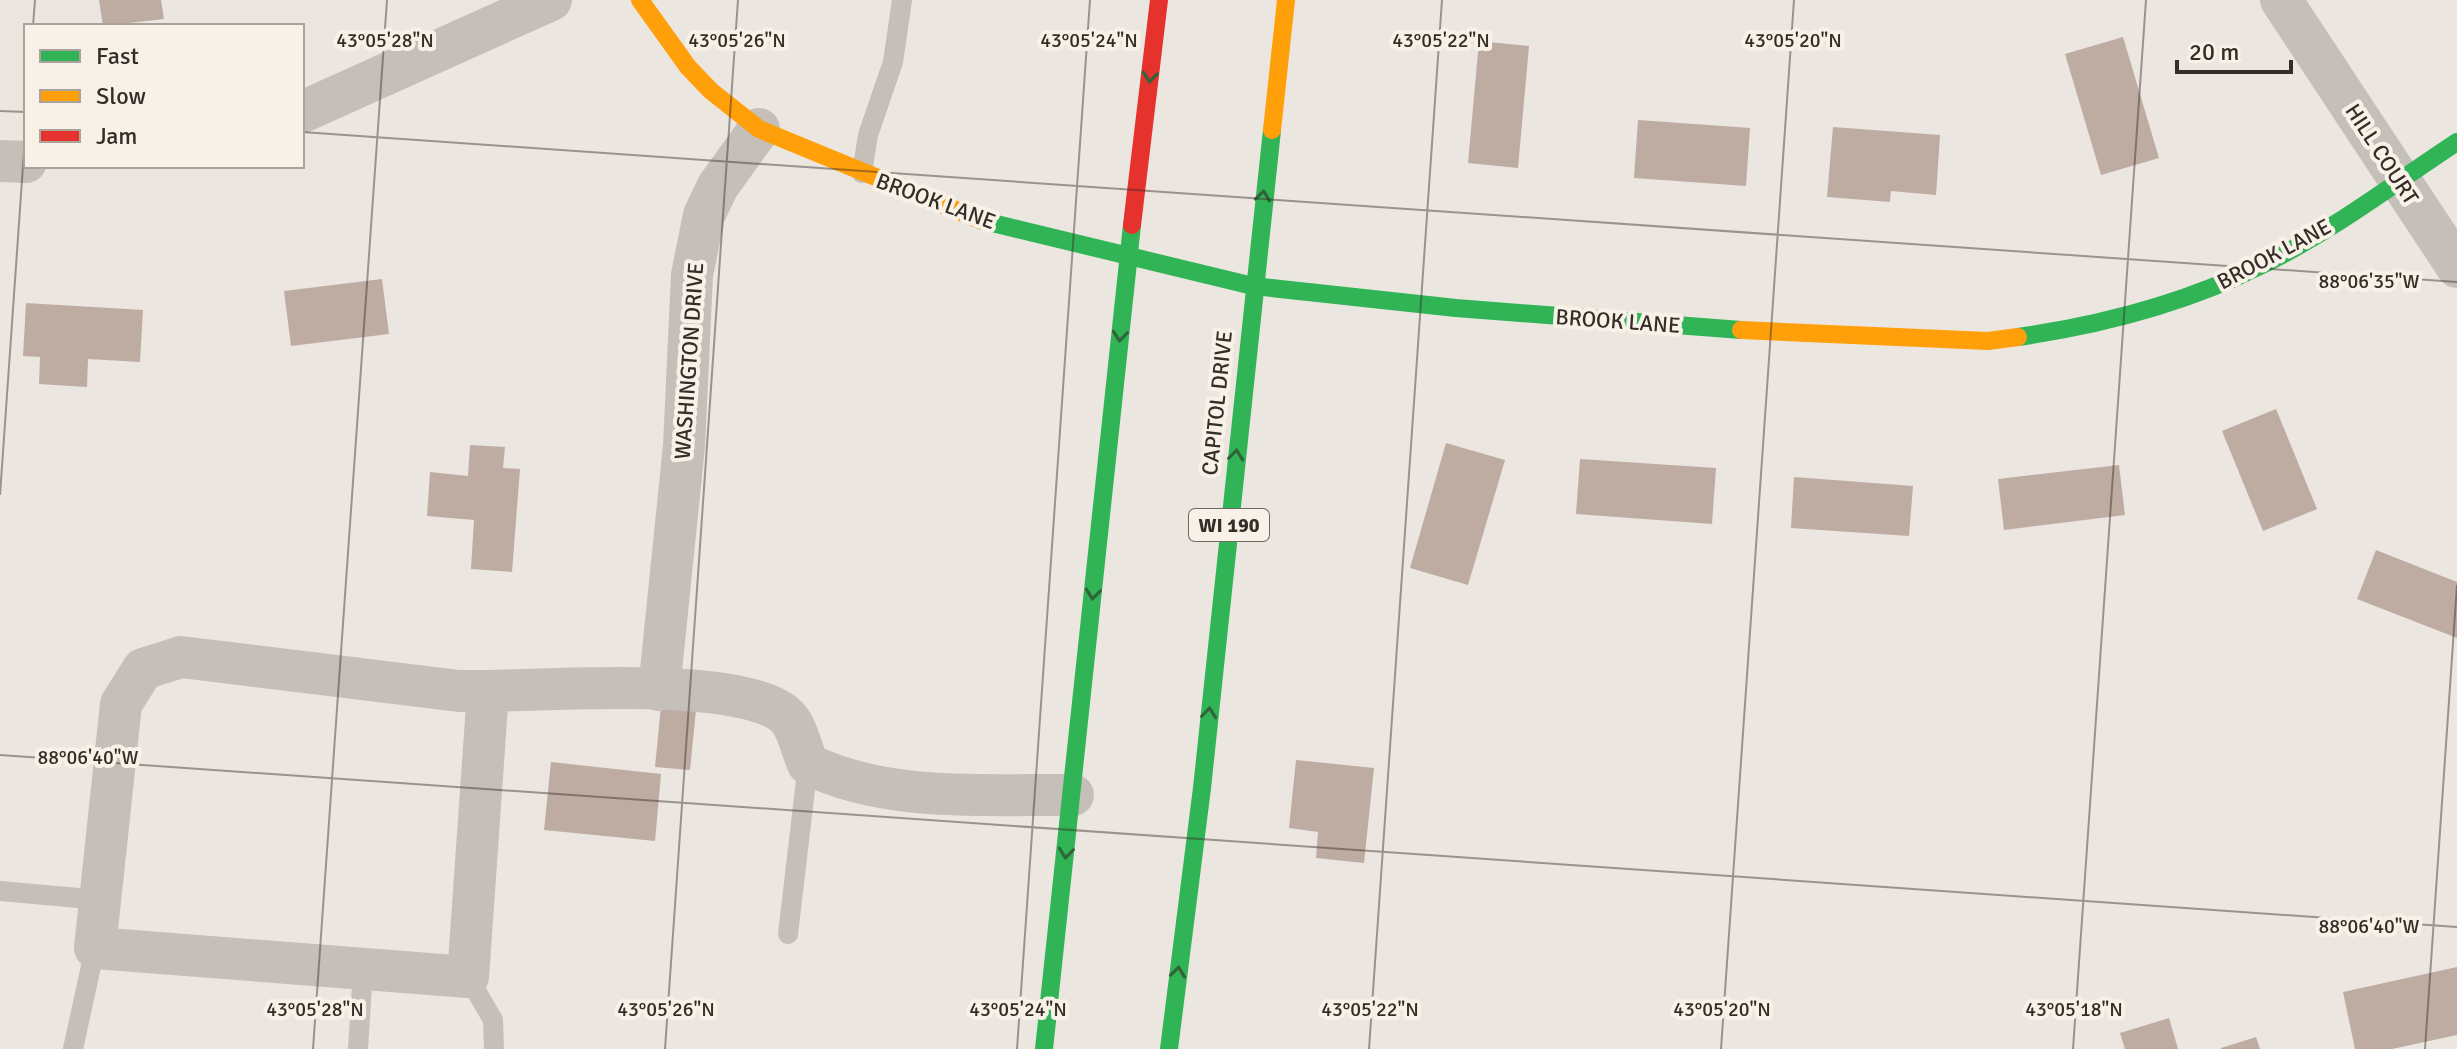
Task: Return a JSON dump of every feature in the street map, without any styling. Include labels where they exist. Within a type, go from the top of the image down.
[{"type":"main road","points":[[640,0],[688,67],[711,91],[759,129]]},
{"type":"main road","points":[[1044,1049],[1128,257],[1159,0]]},
{"type":"main road","name":"CAPITOL DRIVE","points":[[1169,1049],[1202,788],[1253,286],[1286,0]]},
{"type":"main road","name":"BROOK LANE","points":[[759,129],[975,219],[1253,286],[1456,308],[1730,330],[1988,341],[2071,329],[2196,294],[2263,265],[2400,181],[2457,142]]},
{"type":"street","points":[[304,111],[551,0]]},
{"type":"street","name":"HILL COURT","points":[[2281,0],[2457,267]]},
{"type":"street","name":"WASHINGTON DRIVE","points":[[659,690],[684,446],[692,275],[704,215],[718,186],[759,129]]},
{"type":"street","points":[[0,161],[24,162]]},
{"type":"street","points":[[488,691],[468,977],[95,948],[121,704],[143,669],[181,657],[459,691],[706,689],[763,701],[789,719],[808,764],[840,780],[944,794],[1073,795]]},
{"type":"lane","points":[[862,173],[868,135],[893,62],[902,0]]},
{"type":"lane","points":[[788,934],[808,764]]},
{"type":"lane","points":[[0,891],[101,900]]},
{"type":"lane","points":[[73,1049],[95,948]]},
{"type":"lane","points":[[358,1049],[363,969]]},
{"type":"lane","points":[[468,977],[493,1020],[494,1049]]},
{"type":"building","points":[[99,0],[161,0],[164,19],[103,24]]},
{"type":"building","points":[[2123,37],[2159,158],[2101,175],[2065,54]]},
{"type":"building","points":[[1479,41],[1529,46],[1518,168],[1468,163]]},
{"type":"building","points":[[1638,120],[1750,128],[1746,186],[1634,178]]},
{"type":"building","points":[[1833,127],[1940,135],[1936,195],[1891,191],[1890,202],[1827,197]]},
{"type":"building","points":[[382,279],[389,334],[291,346],[284,291]]},
{"type":"building","points":[[26,303],[143,310],[140,362],[88,359],[87,387],[39,384],[40,357],[23,356]]},
{"type":"building","points":[[2276,409],[2317,509],[2263,531],[2222,431]]},
{"type":"building","points":[[1446,443],[1505,460],[1468,585],[1410,568]]},
{"type":"building","points":[[470,445],[505,447],[503,468],[520,469],[512,572],[471,569],[474,520],[427,516],[430,472],[468,476]]},
{"type":"building","points":[[1580,459],[1716,468],[1712,524],[1576,514]]},
{"type":"building","points":[[2119,465],[2125,515],[2004,530],[1998,479]]},
{"type":"building","points":[[1794,477],[1913,486],[1909,536],[1791,528]]},
{"type":"building","points":[[2376,550],[2457,582],[2457,638],[2357,599]]},
{"type":"building","points":[[662,696],[697,700],[690,770],[655,767]]},
{"type":"building","points":[[1296,760],[1374,768],[1364,863],[1316,858],[1318,832],[1289,828]]},
{"type":"building","points":[[551,762],[661,774],[655,841],[544,830]]},
{"type":"building","points":[[2457,967],[2457,1035],[2392,1049],[2355,1049],[2343,992]]},
{"type":"building","points":[[2169,1018],[2178,1049],[2125,1049],[2120,1033]]},
{"type":"building","points":[[2256,1037],[2260,1049],[2221,1049],[2221,1048]]},
{"type":"traffic: fast","points":[[1169,1049],[1202,788],[1272,130]]},
{"type":"traffic: fast","points":[[2018,337],[2143,311],[2233,279],[2313,238],[2457,142]]},
{"type":"traffic: fast","points":[[980,220],[1253,286],[1456,308],[1741,330]]},
{"type":"traffic: fast","points":[[1044,1049],[1132,225]]},
{"type":"traffic: slow","points":[[640,0],[688,67],[711,91],[759,129],[980,220]]},
{"type":"traffic: slow","points":[[1272,130],[1286,0]]},
{"type":"traffic: slow","points":[[1741,330],[1988,341],[2018,337]]},
{"type":"traffic: jam","points":[[1132,225],[1159,0]]}]
